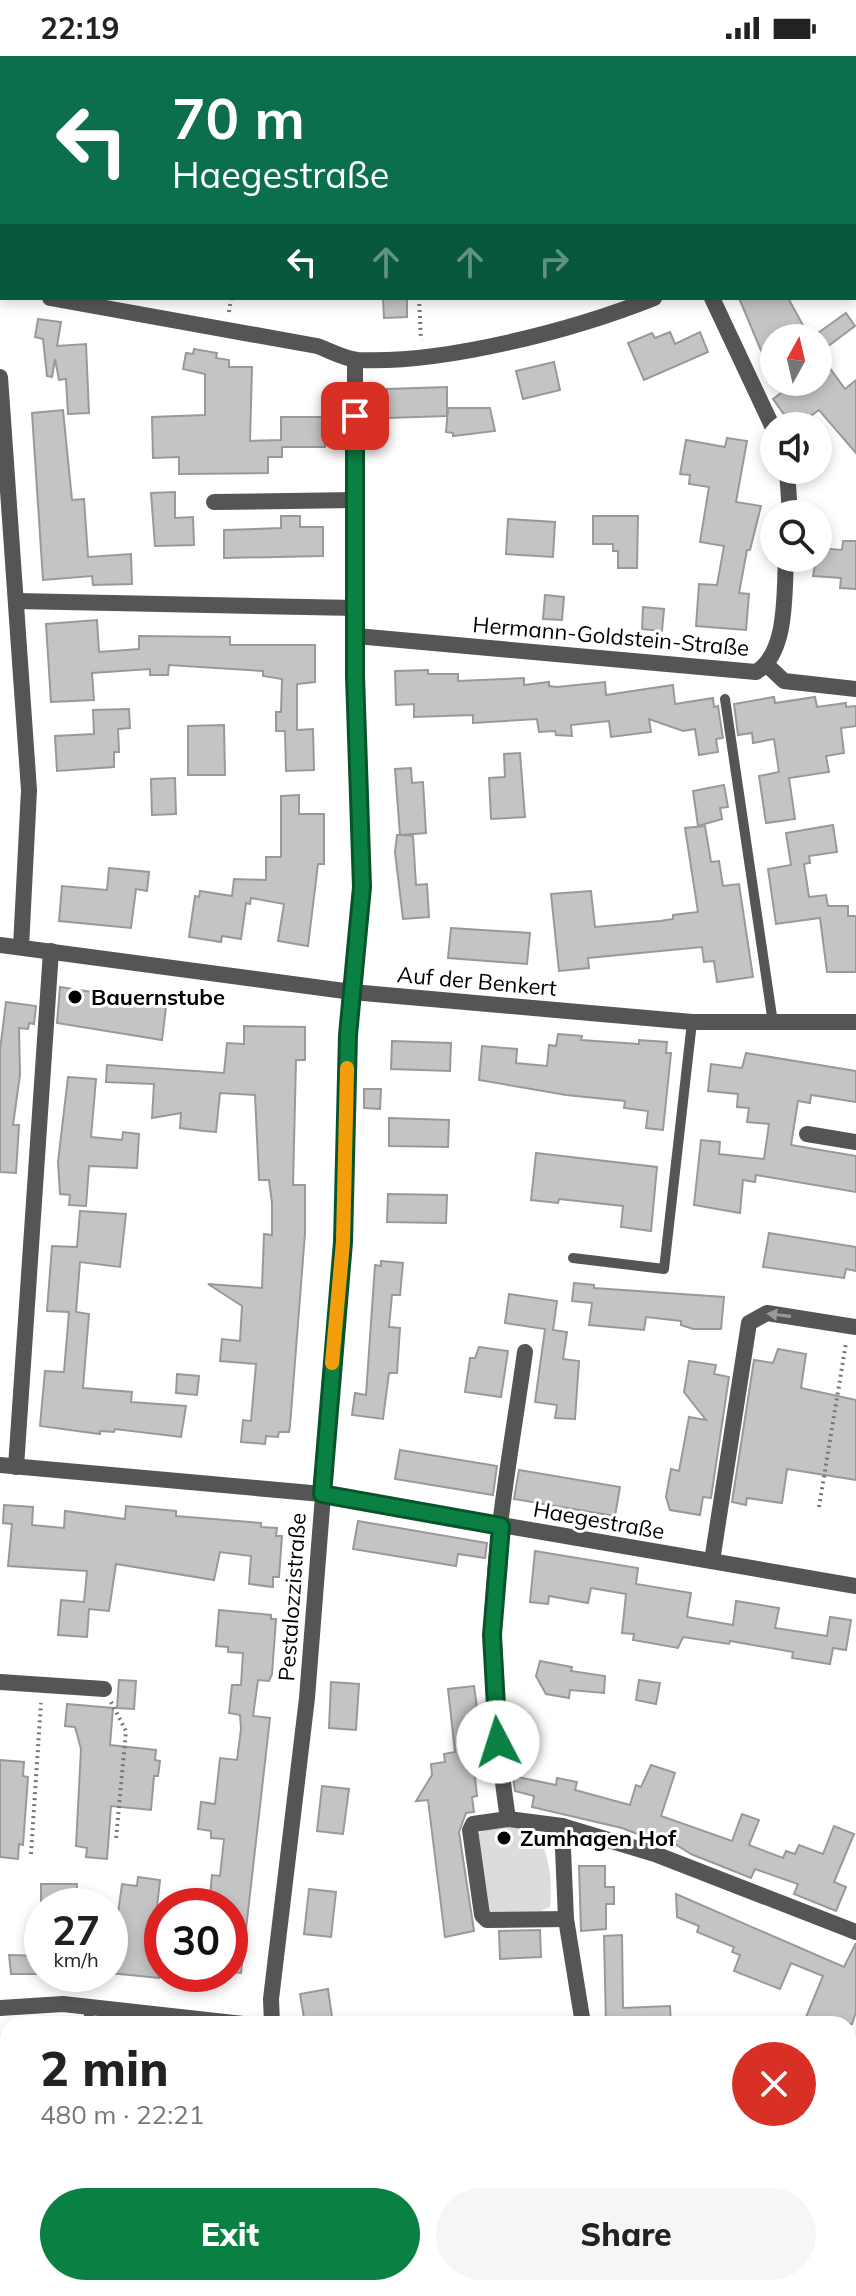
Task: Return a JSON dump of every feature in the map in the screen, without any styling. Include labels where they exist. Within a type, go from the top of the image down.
[{"type":"street","points":[[61,300],[317,346],[355,360],[422,355],[567,328],[648,300]]},
{"type":"street","points":[[713,300],[766,412]]},
{"type":"street","name":"Pestalozzistraße","points":[[272,2016],[271,1999],[307,1698],[343,1242],[348,1035],[362,887],[356,636],[355,360]]},
{"type":"street","points":[[0,377],[29,790],[21,947]]},
{"type":"street","points":[[214,502],[357,500]]},
{"type":"street","points":[[767,665],[776,651],[784,572]]},
{"type":"street","points":[[16,601],[356,608]]},
{"type":"street","name":"Hermann-Goldstein-Straße","points":[[356,636],[756,672],[767,665],[784,681],[856,689]]},
{"type":"street","name":"Auf der Benkert","points":[[0,945],[352,992],[692,1022],[856,1022]]},
{"type":"street","points":[[8,1466],[51,951]]},
{"type":"street","points":[[807,1134],[856,1142]]},
{"type":"street","points":[[712,1561],[749,1323],[767,1313],[856,1327]]},
{"type":"street","points":[[508,1819],[495,1714],[492,1635],[501,1526],[525,1352]]},
{"type":"street","name":"Haegestraße","points":[[8,1466],[322,1494],[856,1586]]},
{"type":"street","points":[[0,1682],[104,1689]]},
{"type":"street","points":[[566,1919],[487,1920],[482,1915],[470,1830],[473,1824],[508,1819],[562,1826],[655,1854],[856,1932]]},
{"type":"street","points":[[562,1826],[566,1919],[582,2016]]},
{"type":"street","points":[[0,2008],[63,2004],[89,2015]]},
{"type":"lane","points":[[725,699],[773,1023]]},
{"type":"lane","points":[[573,1258],[664,1269],[692,1022]]},
{"type":"path","points":[[419,300],[422,355]]},
{"type":"path","points":[[819,1507],[845,1352]]},
{"type":"path","points":[[31,1854],[42,1685]]},
{"type":"path","points":[[104,1689],[126,1731],[116,1839]]},
{"type":"shaded area","points":[[522,1826],[531,1830],[544,1847],[550,1872],[550,1907],[541,1911],[487,1913],[478,1834],[483,1830]]},
{"type":"building","points":[[383,300],[407,300],[407,317],[384,318]]},
{"type":"building","points":[[740,300],[789,300],[802,324],[760,324],[760,348]]},
{"type":"building","points":[[846,313],[855,326],[832,343],[831,324]]},
{"type":"building","points":[[38,319],[61,322],[57,346],[86,344],[89,413],[68,414],[66,379],[59,380],[55,359],[52,377],[47,376],[43,339],[35,337]]},
{"type":"building","points":[[670,332],[675,344],[700,332],[708,352],[644,380],[628,343],[652,333],[655,338]]},
{"type":"building","points":[[194,349],[217,353],[216,358],[229,360],[229,367],[252,367],[250,441],[281,440],[281,417],[324,417],[325,447],[282,447],[282,457],[268,457],[268,473],[179,474],[179,457],[153,458],[152,417],[205,415],[205,374],[183,369],[186,353],[193,354]]},
{"type":"building","points":[[554,362],[560,390],[523,399],[516,371]]},
{"type":"building","points":[[832,371],[845,389],[856,380],[856,453],[832,425],[832,412],[782,412],[773,399],[777,396],[832,396]]},
{"type":"building","points":[[447,387],[447,416],[387,418],[387,389]]},
{"type":"building","points":[[448,408],[490,408],[495,431],[453,436],[453,433],[446,432]]},
{"type":"building","points":[[63,410],[72,500],[84,499],[88,557],[131,554],[132,584],[93,585],[92,576],[43,580],[32,413]]},
{"type":"building","points":[[727,438],[747,441],[736,502],[760,506],[739,593],[749,594],[746,630],[696,626],[699,584],[717,585],[724,546],[700,542],[709,487],[689,484],[690,475],[680,474],[686,440],[725,447]]},
{"type":"building","points":[[175,492],[175,518],[193,517],[194,545],[155,546],[151,493]]},
{"type":"building","points":[[281,516],[300,516],[300,527],[323,527],[323,556],[224,558],[224,530],[281,528]]},
{"type":"building","points":[[593,516],[638,516],[637,568],[618,568],[618,551],[613,551],[613,544],[593,544]]},
{"type":"building","points":[[508,519],[555,522],[553,557],[506,554]]},
{"type":"building","points":[[843,541],[856,541],[856,589],[840,588],[841,578],[813,576],[814,572],[832,572],[832,549],[842,550]]},
{"type":"building","points":[[545,595],[564,597],[562,620],[543,619]]},
{"type":"building","points":[[643,607],[664,609],[662,631],[642,629]]},
{"type":"building","points":[[97,620],[99,652],[139,649],[139,636],[230,637],[230,645],[315,645],[315,682],[297,684],[297,730],[313,729],[314,770],[286,771],[285,731],[276,731],[276,712],[281,712],[282,679],[263,676],[263,671],[169,665],[168,675],[150,675],[150,669],[92,673],[94,700],[51,702],[46,624]]},
{"type":"building","points":[[428,670],[428,674],[458,674],[458,681],[524,678],[524,685],[549,682],[549,686],[557,687],[605,682],[606,695],[673,685],[675,704],[713,698],[714,707],[718,706],[723,738],[716,739],[718,752],[699,755],[695,729],[683,731],[649,719],[651,732],[611,737],[609,721],[571,725],[572,736],[556,735],[555,731],[539,732],[537,719],[473,723],[473,715],[414,717],[414,704],[396,705],[395,671]]},
{"type":"building","points":[[774,697],[775,703],[815,697],[817,707],[846,703],[846,707],[856,706],[856,726],[841,728],[844,753],[826,756],[829,772],[789,778],[795,819],[766,823],[759,776],[779,772],[774,739],[753,743],[752,733],[738,735],[734,704]]},
{"type":"building","points":[[129,709],[130,728],[118,729],[119,752],[114,752],[114,767],[57,771],[55,736],[94,734],[93,710]]},
{"type":"building","points":[[224,725],[225,775],[188,775],[188,726]]},
{"type":"building","points":[[520,753],[525,817],[491,819],[489,778],[505,777],[504,754]]},
{"type":"building","points":[[411,768],[412,783],[423,782],[426,833],[401,835],[413,836],[416,885],[427,884],[429,917],[403,919],[395,852],[397,835],[400,835],[395,769]]},
{"type":"building","points":[[175,778],[176,814],[152,815],[151,779]]},
{"type":"building","points":[[724,785],[728,807],[720,808],[722,819],[698,826],[693,791]]},
{"type":"building","points":[[299,795],[299,814],[324,814],[324,864],[318,864],[308,946],[278,941],[284,904],[251,898],[250,904],[246,903],[241,939],[222,936],[221,942],[189,937],[195,896],[199,897],[200,891],[232,896],[234,879],[266,880],[266,857],[281,857],[281,796]]},
{"type":"building","points":[[833,825],[837,852],[809,856],[810,863],[804,864],[809,897],[826,895],[828,906],[848,906],[848,916],[856,916],[856,972],[827,972],[820,918],[776,924],[768,869],[791,865],[786,833]]},
{"type":"building","points":[[705,826],[711,862],[719,861],[723,886],[739,884],[753,977],[717,982],[714,961],[704,962],[702,947],[588,958],[589,968],[559,971],[551,894],[591,891],[595,927],[660,921],[673,919],[673,915],[698,912],[685,828]]},
{"type":"building","points":[[109,868],[149,872],[147,891],[136,889],[131,928],[59,921],[62,886],[107,890]]},
{"type":"building","points":[[451,928],[530,933],[527,964],[448,958]]},
{"type":"building","points":[[60,987],[93,992],[92,998],[166,1007],[162,1040],[57,1023]]},
{"type":"building","points":[[6,1002],[36,1006],[34,1024],[29,1023],[28,1029],[19,1028],[20,1075],[13,1125],[19,1125],[16,1173],[0,1172],[0,1050]]},
{"type":"building","points":[[244,1026],[305,1027],[305,1060],[296,1060],[293,1185],[305,1185],[305,1233],[290,1426],[289,1432],[279,1432],[278,1437],[266,1436],[265,1444],[241,1442],[243,1420],[251,1421],[256,1364],[220,1361],[222,1339],[240,1341],[242,1306],[208,1284],[262,1288],[264,1234],[272,1235],[272,1203],[269,1180],[259,1180],[255,1095],[220,1093],[216,1132],[204,1131],[180,1128],[181,1113],[152,1118],[154,1084],[106,1082],[107,1065],[224,1073],[227,1043],[244,1044]]},
{"type":"building","points":[[558,1034],[582,1036],[581,1040],[639,1044],[639,1040],[667,1042],[666,1053],[671,1053],[663,1130],[646,1128],[648,1111],[624,1108],[625,1101],[566,1095],[479,1080],[482,1046],[517,1049],[516,1063],[547,1066],[549,1045],[556,1046]]},
{"type":"building","points":[[392,1041],[451,1043],[450,1071],[391,1069]]},
{"type":"building","points":[[746,1053],[856,1071],[856,1102],[811,1095],[810,1103],[798,1101],[791,1145],[856,1156],[856,1192],[756,1175],[755,1182],[743,1180],[740,1213],[694,1205],[701,1140],[720,1142],[719,1154],[764,1159],[769,1124],[747,1122],[749,1108],[737,1107],[738,1094],[708,1091],[711,1064],[742,1068]]},
{"type":"building","points":[[68,1077],[96,1079],[91,1137],[122,1140],[123,1132],[139,1134],[137,1168],[89,1166],[86,1206],[69,1205],[70,1195],[60,1194],[58,1162]]},
{"type":"building","points":[[364,1089],[381,1089],[380,1109],[364,1108]]},
{"type":"building","points":[[389,1118],[449,1120],[448,1147],[389,1146]]},
{"type":"building","points":[[536,1153],[657,1167],[651,1231],[621,1227],[623,1206],[559,1199],[558,1203],[531,1200]]},
{"type":"building","points":[[388,1194],[447,1195],[446,1223],[387,1222]]},
{"type":"building","points":[[80,1211],[126,1214],[120,1267],[80,1262],[76,1312],[89,1314],[83,1388],[132,1392],[131,1402],[186,1406],[181,1437],[115,1429],[114,1432],[100,1431],[100,1434],[40,1426],[45,1371],[64,1372],[69,1312],[47,1311],[52,1246],[77,1247]]},
{"type":"building","points":[[769,1233],[856,1247],[856,1271],[846,1269],[844,1278],[763,1267]]},
{"type":"building","points":[[381,1261],[403,1263],[400,1295],[392,1295],[389,1327],[400,1328],[397,1373],[389,1373],[383,1419],[352,1415],[355,1393],[366,1395],[375,1265],[381,1266]]},
{"type":"building","points":[[574,1283],[594,1285],[594,1288],[724,1297],[721,1329],[693,1329],[681,1325],[681,1321],[646,1317],[644,1330],[589,1325],[592,1303],[572,1301]]},
{"type":"building","points":[[509,1294],[557,1301],[553,1330],[567,1332],[563,1359],[579,1361],[575,1419],[555,1418],[557,1405],[535,1402],[545,1329],[505,1323]]},
{"type":"building","points":[[479,1347],[508,1351],[501,1397],[465,1392],[470,1358],[475,1358]]},
{"type":"building","points":[[778,1349],[806,1354],[801,1388],[856,1400],[856,1480],[787,1469],[782,1503],[747,1498],[746,1505],[732,1502],[754,1360],[773,1363]]},
{"type":"building","points":[[689,1361],[716,1365],[714,1374],[729,1377],[711,1498],[703,1497],[700,1515],[670,1510],[666,1497],[671,1469],[679,1471],[689,1417],[706,1420],[684,1392]]},
{"type":"building","points":[[177,1374],[199,1376],[197,1395],[176,1393]]},
{"type":"building","points":[[400,1450],[497,1466],[493,1495],[395,1479]]},
{"type":"building","points":[[519,1470],[620,1487],[615,1516],[514,1499]]},
{"type":"building","points":[[4,1505],[33,1507],[32,1525],[64,1528],[65,1511],[125,1519],[126,1506],[176,1511],[176,1516],[261,1523],[261,1527],[277,1528],[276,1536],[282,1536],[279,1577],[273,1577],[273,1587],[249,1584],[251,1556],[220,1552],[214,1580],[116,1564],[109,1611],[89,1609],[87,1637],[58,1635],[61,1600],[84,1602],[87,1571],[8,1566],[12,1524],[3,1523]]},
{"type":"building","points":[[358,1521],[487,1543],[485,1558],[458,1554],[456,1566],[353,1549]]},
{"type":"building","points":[[535,1551],[638,1568],[636,1584],[691,1593],[687,1617],[733,1625],[736,1601],[779,1608],[775,1628],[827,1636],[830,1617],[851,1620],[846,1650],[833,1648],[830,1664],[792,1658],[793,1652],[730,1641],[729,1644],[683,1637],[678,1648],[633,1640],[634,1634],[622,1633],[626,1594],[591,1588],[588,1603],[549,1596],[548,1604],[530,1602]]},
{"type":"building","points":[[219,1610],[271,1615],[271,1619],[276,1619],[272,1674],[269,1681],[258,1680],[253,1716],[270,1718],[248,1911],[248,1888],[211,1888],[212,1875],[220,1876],[224,1839],[211,1838],[211,1831],[198,1829],[201,1802],[215,1804],[220,1758],[237,1760],[241,1729],[240,1715],[229,1713],[232,1685],[241,1685],[243,1653],[228,1652],[228,1647],[216,1646]]},
{"type":"building","points":[[540,1661],[572,1667],[571,1671],[605,1676],[604,1693],[570,1690],[569,1698],[546,1694],[536,1676]]},
{"type":"building","points":[[119,1680],[136,1681],[134,1709],[117,1708]]},
{"type":"building","points":[[639,1680],[660,1683],[656,1704],[636,1700]]},
{"type":"building","points":[[331,1682],[359,1684],[356,1730],[329,1728]]},
{"type":"building","points":[[474,1686],[477,1708],[482,1707],[485,1727],[479,1727],[482,1750],[472,1751],[477,1796],[472,1797],[474,1812],[466,1813],[459,1832],[474,1931],[445,1937],[428,1800],[416,1801],[432,1775],[431,1764],[445,1762],[444,1754],[455,1752],[448,1689]]},
{"type":"building","points":[[67,1704],[113,1708],[110,1745],[156,1750],[155,1760],[160,1761],[158,1776],[154,1776],[151,1810],[111,1806],[107,1859],[86,1857],[87,1848],[76,1846],[81,1749],[75,1727],[65,1726]]},
{"type":"building","points":[[0,1760],[24,1762],[23,1776],[28,1777],[23,1845],[19,1844],[18,1859],[0,1857]]},
{"type":"building","points":[[651,1765],[675,1773],[661,1816],[732,1841],[742,1814],[759,1820],[749,1845],[783,1858],[786,1851],[795,1854],[799,1845],[823,1854],[834,1826],[854,1834],[834,1882],[846,1887],[836,1911],[794,1894],[798,1884],[755,1869],[751,1878],[691,1854],[667,1839],[666,1845],[622,1828],[532,1807],[534,1796],[515,1791],[513,1776],[556,1785],[557,1778],[577,1782],[575,1790],[630,1805],[636,1785],[641,1787]]},
{"type":"building","points":[[322,1786],[349,1789],[343,1834],[317,1831]]},
{"type":"building","points":[[579,1866],[605,1866],[605,1887],[614,1887],[614,1904],[606,1904],[606,1929],[581,1931]]},
{"type":"building","points":[[138,1877],[160,1880],[159,1888],[144,1888],[144,1976],[128,1975],[128,1888],[121,1888],[122,1884],[137,1886]]},
{"type":"building","points":[[41,1884],[77,1884],[77,1888],[41,1888]]},
{"type":"building","points":[[309,1889],[336,1892],[331,1937],[304,1934]]},
{"type":"building","points":[[676,1894],[844,1967],[856,1943],[855,2016],[806,2016],[823,1976],[791,1963],[780,1989],[734,1971],[740,1955],[732,1952],[734,1947],[697,1932],[699,1926],[677,1917]]},
{"type":"building","points":[[540,1930],[541,1957],[500,1959],[499,1931]]},
{"type":"building","points":[[622,1935],[623,2008],[670,2006],[671,2016],[606,2016],[604,1936]]},
{"type":"building","points":[[9,1955],[24,1955],[24,1974],[11,1974]]},
{"type":"building","points":[[328,1989],[332,2016],[304,2016],[300,1994]]},
{"type":"slow traffic","points":[[332,1363],[343,1242],[347,1068]]},
{"type":"place","name":"Bauernstube","points":[[75,997]]},
{"type":"place","name":"Zumhagen Hof","points":[[504,1838]]},
{"type":"route","points":[[355,416],[355,676],[362,887],[348,1035],[343,1242],[322,1494],[501,1526],[492,1635],[498,1742]]}]
